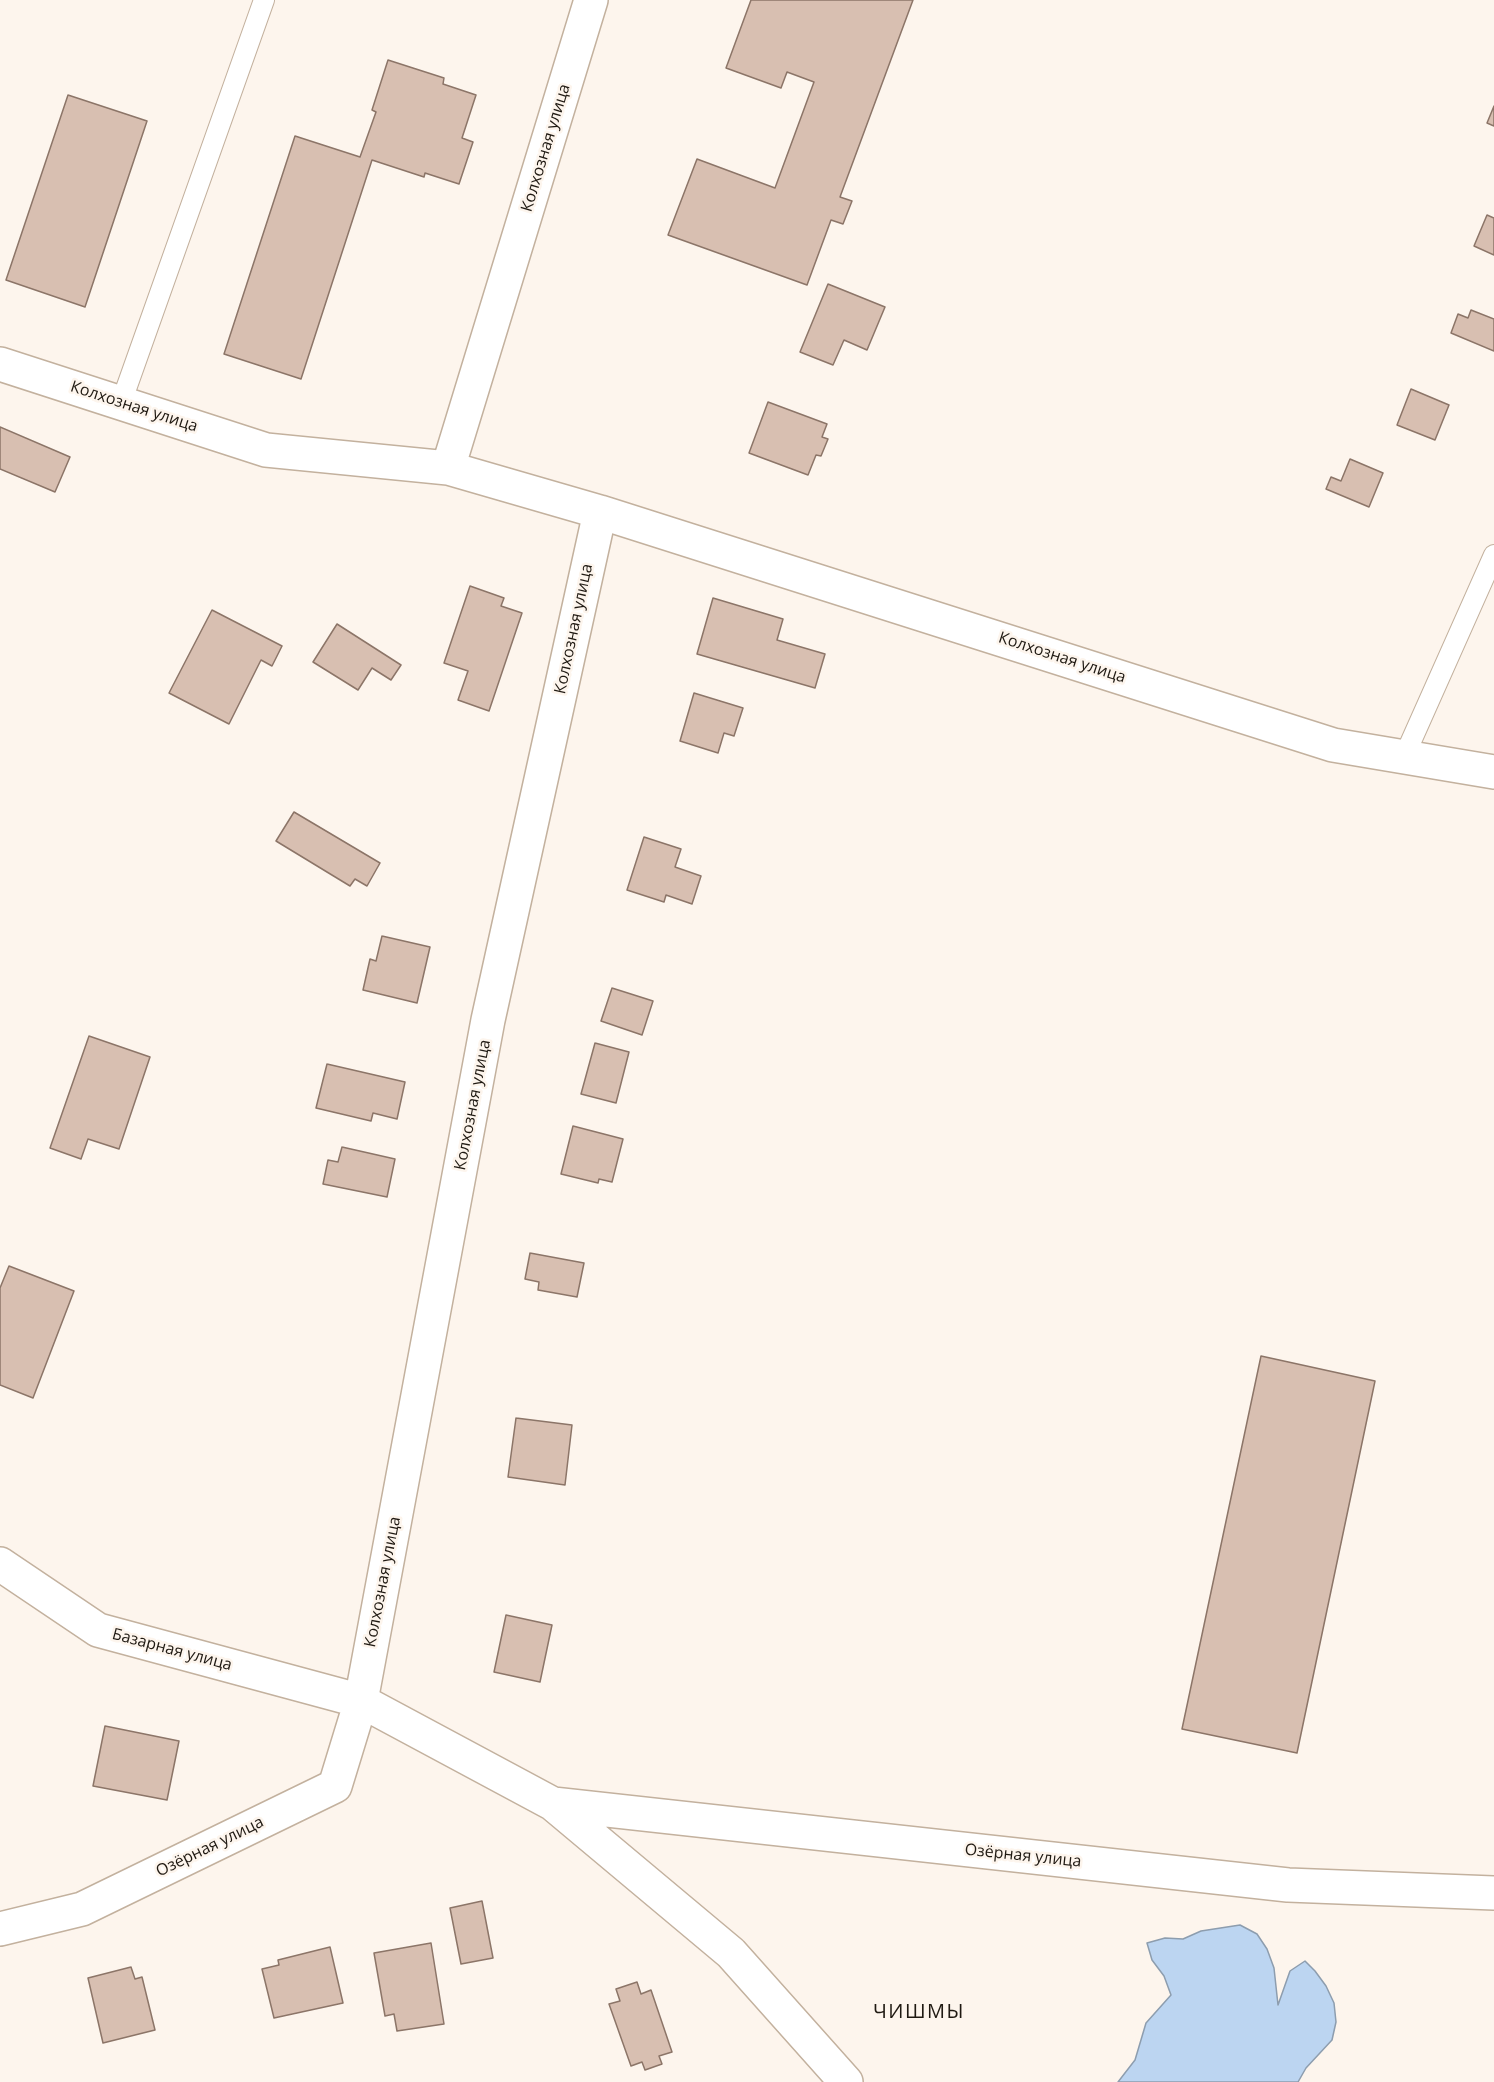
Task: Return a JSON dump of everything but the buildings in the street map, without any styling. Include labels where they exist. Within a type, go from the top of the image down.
[{"type":"street","name":"Колхозная улица","points":[[448,468],[591,0]]},
{"type":"street","name":"Колхозная улица","points":[[0,364],[266,450],[448,468],[600,512],[1333,745],[1494,772]]},
{"type":"street","name":"Колхозная улица","points":[[361,1701],[488,1020],[600,512]]},
{"type":"street","name":"Базарная улица","points":[[0,1564],[98,1630],[361,1701],[553,1804]]},
{"type":"street","name":"Озёрная улица","points":[[0,1929],[82,1909],[334,1786],[361,1701]]},
{"type":"street","name":"Озёрная улица","points":[[553,1804],[1288,1885],[1494,1893]]},
{"type":"street","points":[[553,1804],[731,1953],[846,2082]]},
{"type":"lane","points":[[121,403],[264,0]]},
{"type":"lane","points":[[1404,757],[1494,555]]},
{"type":"water","points":[[1240,1925],[1257,1934],[1267,1949],[1274,1968],[1278,2005],[1290,1971],[1305,1961],[1315,1971],[1326,1986],[1334,2003],[1336,2022],[1332,2040],[1306,2068],[1298,2082],[1118,2082],[1135,2060],[1146,2023],[1171,1995],[1164,1976],[1152,1960],[1147,1943],[1165,1938],[1183,1939],[1201,1931]]},
{"type":"district","name":"ЧИШМЫ","points":[[919,2012]]}]
